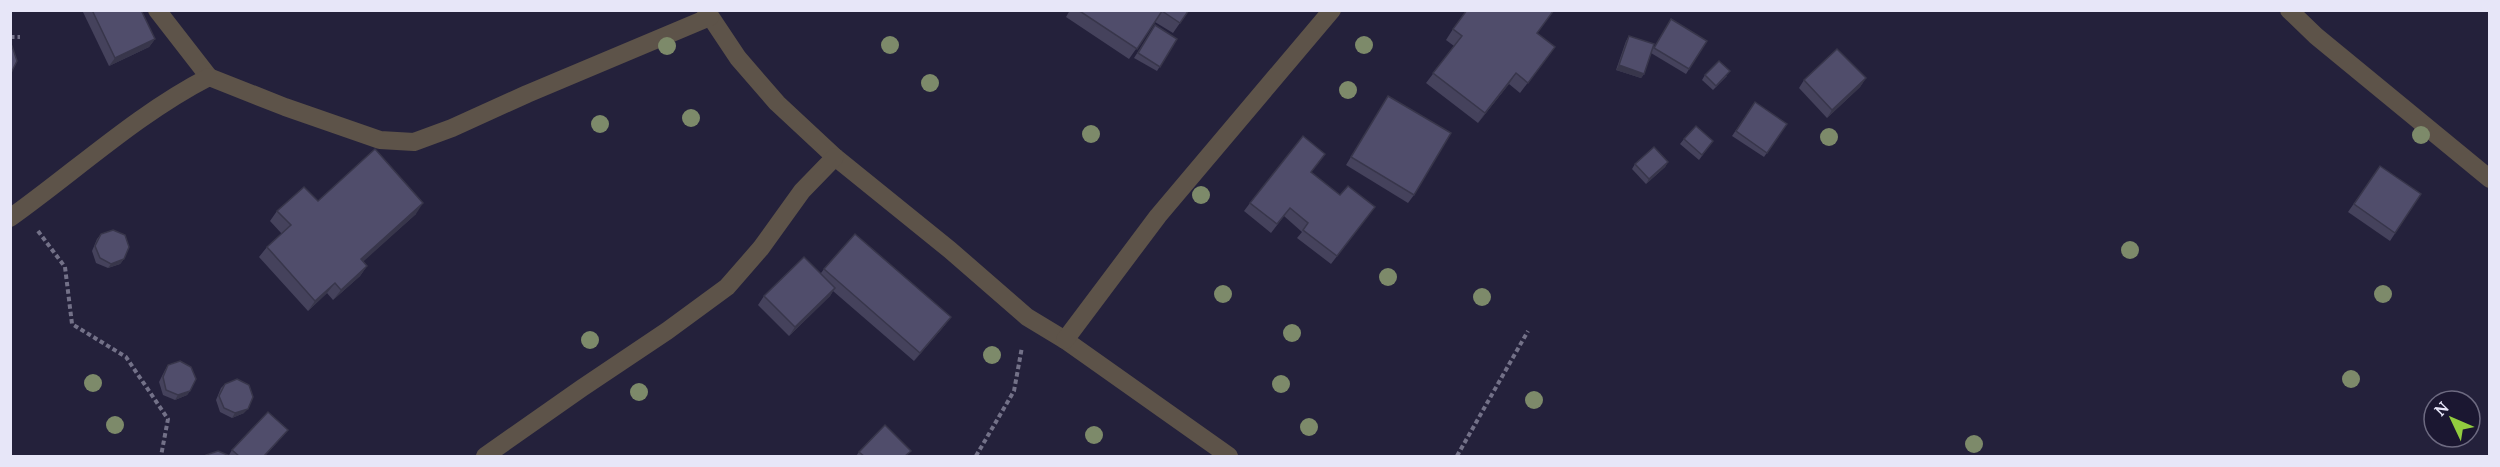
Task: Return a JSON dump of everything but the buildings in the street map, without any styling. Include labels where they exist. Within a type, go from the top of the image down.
[{"type":"street","points":[[157,10],[209,77],[285,107],[380,140],[414,142],[452,128],[708,14],[738,58],[777,103],[835,157],[950,250],[1027,317],[1065,340],[1229,456]]},
{"type":"street","points":[[1065,340],[1158,216],[1332,10]]},
{"type":"street","points":[[2289,10],[2316,36],[2490,179]]},
{"type":"street","points":[[16,214],[133,125],[186,89],[209,77]]},
{"type":"street","points":[[485,456],[728,287],[761,248],[802,191],[835,157]]},
{"type":"path","points":[[10,37],[20,37]]},
{"type":"path","points":[[16,214],[65,267],[72,324],[126,357],[168,419],[161,456]]},
{"type":"path","points":[[976,456],[1014,392],[1027,317]]},
{"type":"path","points":[[1457,456],[1528,331]]}]
